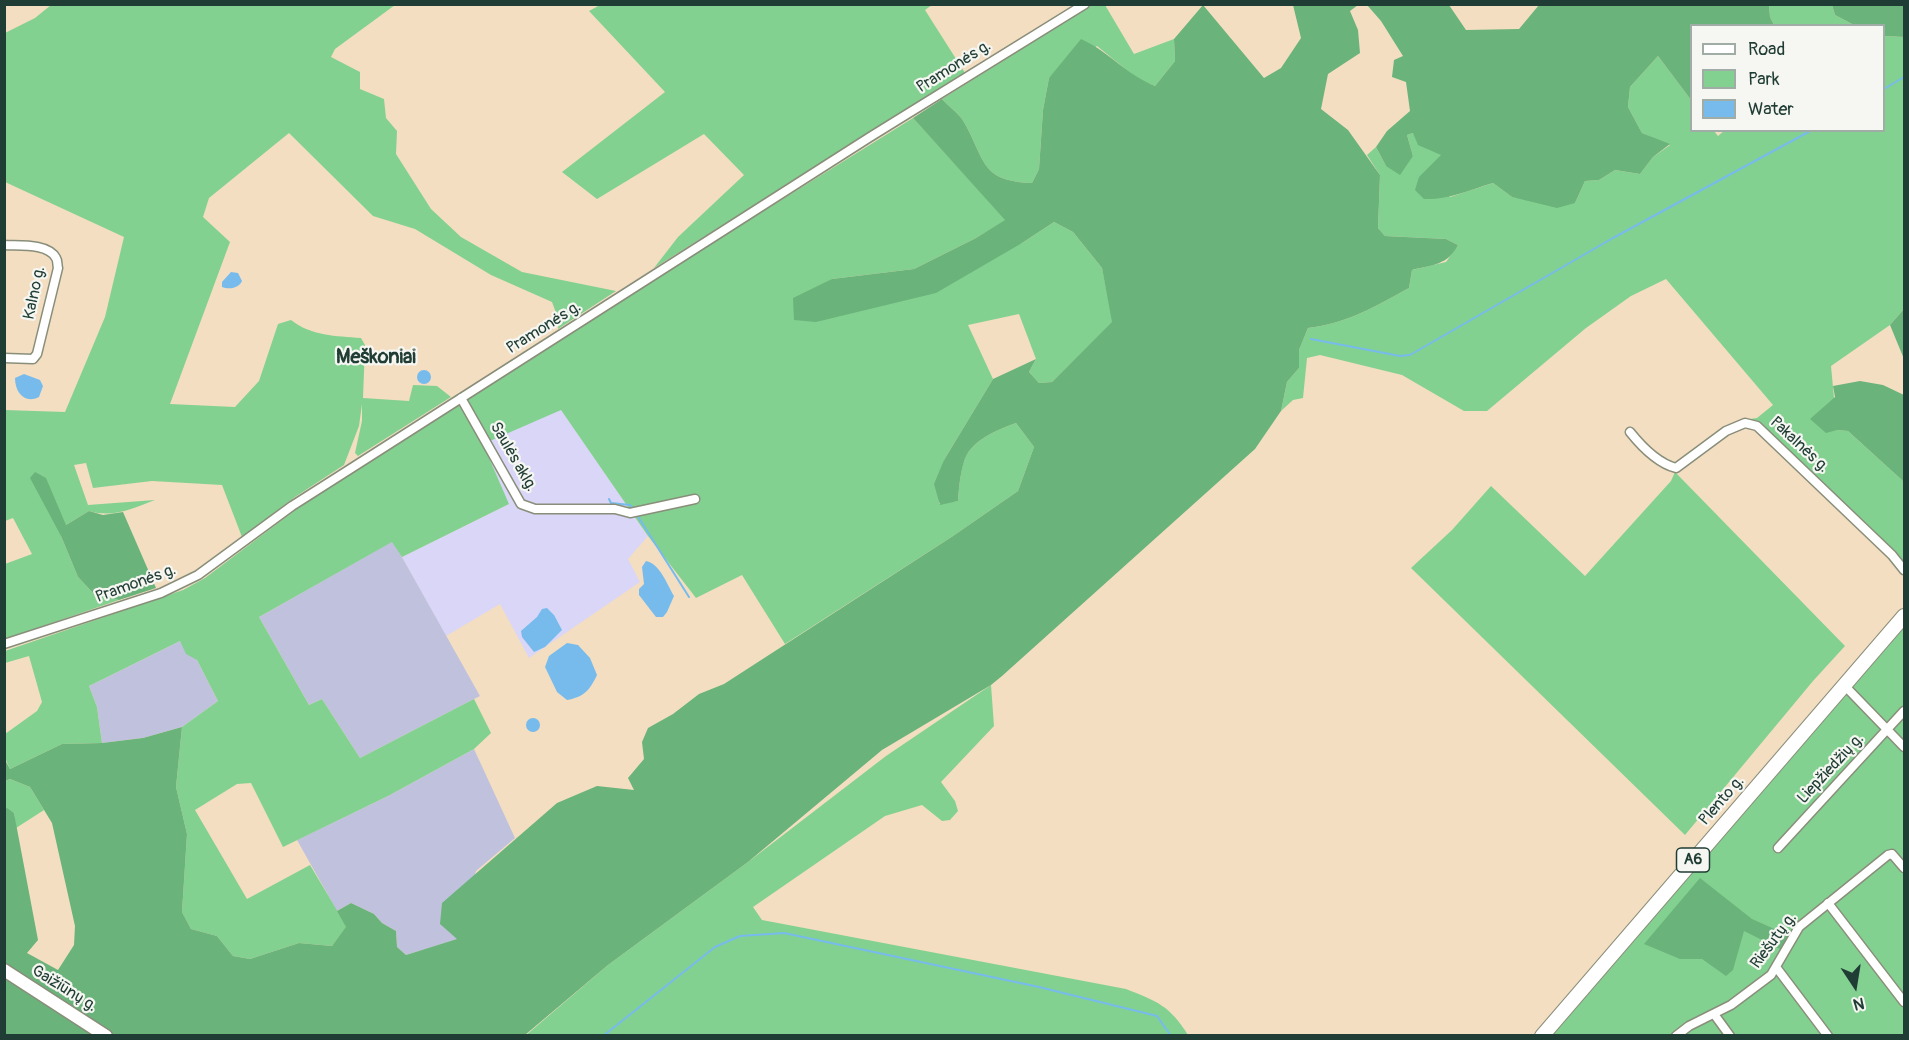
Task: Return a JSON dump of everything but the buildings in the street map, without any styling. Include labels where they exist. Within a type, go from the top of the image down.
[{"type":"highway","name":"Plento g.","points":[[1542,1035],[1905,616]]},
{"type":"main road","name":"Gaižiūnų g.","points":[[4,970],[106,1035]]},
{"type":"street","name":"Pramonės g.","points":[[4,644],[161,593],[198,575],[292,506],[890,125],[1085,4]]},
{"type":"street","name":"Kalno g.","points":[[4,245],[31,246],[48,251],[56,258],[58,268],[37,354],[33,359],[26,360],[4,358]]},
{"type":"street","name":"Saulės aklg.","points":[[461,398],[521,504],[535,508],[615,509],[630,513],[695,499]]},
{"type":"street","name":"Pakalnės g.","points":[[1630,432],[1665,465],[1676,468],[1726,431],[1745,423],[1757,426],[1884,547],[1905,570]]},
{"type":"street","points":[[1844,685],[1905,747]]},
{"type":"street","name":"Liepžiedžių g.","points":[[1778,848],[1905,711]]},
{"type":"street","name":"Riešutų g.","points":[[1676,1035],[1714,1014],[1771,975],[1799,927],[1888,855],[1895,856],[1905,868]]},
{"type":"street","points":[[1828,903],[1905,1002]]},
{"type":"street","points":[[1776,967],[1828,1035]]},
{"type":"street","points":[[1714,1014],[1730,1035]]},
{"type":"shaded area","points":[[561,409],[648,536],[628,559],[640,582],[529,658],[500,604],[446,636],[402,557],[509,504],[482,444]]},
{"type":"shaded area","points":[[393,541],[480,696],[360,758],[322,699],[309,705],[259,617]]},
{"type":"shaded area","points":[[180,641],[197,660],[218,701],[182,727],[143,738],[102,743],[97,707],[89,686]]},
{"type":"shaded area","points":[[474,749],[515,838],[476,871],[458,939],[406,955],[397,947],[396,931],[382,923],[374,914],[351,903],[337,911],[297,840],[388,796]]},
{"type":"green space","points":[[51,5],[395,5],[335,49],[331,57],[360,72],[360,89],[384,99],[386,118],[397,131],[396,154],[431,209],[461,237],[522,272],[616,291],[558,329],[559,321],[552,302],[491,275],[415,229],[373,216],[289,133],[209,198],[203,217],[230,242],[170,404],[235,407],[259,381],[278,324],[291,320],[315,332],[361,338],[365,345],[363,398],[409,401],[413,385],[437,386],[451,397],[358,456],[355,453],[362,421],[362,404],[359,426],[344,465],[295,497],[242,537],[222,485],[152,481],[93,488],[86,463],[74,465],[88,505],[155,500],[115,513],[89,511],[66,525],[61,536],[78,577],[94,594],[119,600],[5,639],[5,564],[32,554],[13,518],[5,521],[5,410],[65,412],[105,317],[124,237],[5,182],[5,33],[35,18]]},
{"type":"green space","points":[[600,5],[932,5],[925,10],[965,73],[654,268],[678,237],[744,175],[704,134],[597,199],[562,172],[665,92],[589,11]]},
{"type":"green space","points":[[1092,5],[1105,5],[1134,54],[1174,39],[1175,61],[1155,86],[1139,80],[1097,46],[1049,78],[1043,110],[1039,169],[1032,183],[1002,178],[986,165],[962,119],[942,99]]},
{"type":"green space","points":[[1203,5],[1264,78],[1281,68],[1301,38],[1293,5],[1358,5],[1350,11],[1358,30],[1360,53],[1328,74],[1321,109],[1348,130],[1380,175],[1378,228],[1385,236],[1446,239],[1458,245],[1454,252],[1444,260],[1412,270],[1409,288],[1373,308],[1335,323],[1308,328],[1299,350],[1299,368],[1287,382],[1281,411],[1255,449],[1002,676],[991,685],[882,750],[748,862],[608,965],[525,1035],[5,1035],[5,809],[14,813],[38,940],[27,953],[58,970],[74,945],[75,926],[52,823],[30,787],[10,779],[5,781],[4,758],[10,769],[62,744],[102,743],[143,738],[182,727],[176,787],[187,834],[182,912],[191,929],[217,936],[233,956],[250,959],[299,943],[332,946],[346,927],[337,911],[351,903],[374,914],[382,923],[396,931],[397,947],[406,955],[457,939],[440,924],[442,903],[557,803],[597,786],[634,790],[628,778],[644,759],[642,742],[648,728],[673,714],[699,694],[724,684],[953,536],[1018,491],[1034,447],[1016,423],[985,437],[970,450],[963,467],[958,501],[940,505],[934,484],[944,460],[993,379],[1036,359],[1029,372],[1039,383],[1052,382],[1112,322],[1102,268],[1073,232],[1054,222],[936,293],[816,322],[794,320],[793,298],[832,279],[914,269],[976,238],[1005,220],[913,118],[942,99],[962,119],[980,156],[992,172],[1002,178],[1032,183],[1039,169],[1043,110],[1049,78],[1081,39],[1135,76],[1155,86],[1175,61],[1174,39]]},
{"type":"green space","points":[[1367,5],[1449,5],[1466,30],[1519,29],[1539,5],[1769,5],[1774,24],[1690,24],[1690,99],[1658,56],[1630,87],[1628,107],[1642,133],[1670,144],[1653,157],[1640,174],[1615,170],[1599,180],[1585,181],[1575,203],[1557,208],[1512,197],[1493,183],[1450,196],[1424,199],[1415,190],[1419,177],[1441,155],[1418,145],[1413,133],[1407,135],[1413,156],[1400,175],[1386,166],[1376,147],[1387,131],[1410,111],[1406,82],[1392,77],[1394,60],[1403,56],[1381,21]]},
{"type":"green space","points":[[1769,5],[1832,5],[1835,15],[1852,24],[1774,24]]},
{"type":"green space","points":[[1832,5],[1904,5],[1904,37],[1885,36],[1885,24],[1852,24],[1835,15]]},
{"type":"green space","points":[[1885,36],[1904,37],[1904,309],[1890,325],[1831,366],[1837,430],[1848,431],[1904,482],[1904,570],[1757,427],[1745,423],[1757,418],[1773,405],[1666,279],[1631,296],[1586,328],[1487,411],[1464,411],[1402,375],[1320,355],[1307,358],[1303,398],[1293,400],[1281,411],[1287,382],[1299,368],[1299,350],[1308,328],[1335,323],[1373,308],[1409,288],[1412,270],[1446,262],[1458,245],[1446,239],[1385,236],[1378,228],[1380,175],[1367,155],[1376,147],[1386,166],[1413,156],[1407,135],[1413,133],[1442,155],[1450,197],[1493,183],[1512,197],[1575,203],[1585,181],[1599,180],[1615,170],[1640,174],[1653,157],[1670,145],[1642,133],[1628,107],[1630,87],[1658,56],[1690,99],[1690,132],[1715,132],[1718,136],[1723,132],[1885,132]]},
{"type":"green space","points":[[913,118],[1006,220],[914,269],[832,279],[794,320],[1022,243],[1054,222],[1073,232],[1102,268],[1113,322],[1052,382],[1039,383],[1029,372],[1036,359],[1019,314],[968,325],[993,379],[944,460],[939,504],[958,501],[964,460],[974,445],[991,434],[1016,423],[1034,447],[1018,491],[953,536],[785,644],[742,575],[696,598],[648,536],[561,410],[483,444],[509,504],[402,557],[392,542],[259,617],[309,705],[322,699],[360,758],[474,699],[491,733],[474,749],[388,796],[283,847],[251,783],[237,784],[195,810],[247,899],[310,865],[347,927],[332,946],[299,943],[250,959],[233,956],[217,936],[191,929],[182,912],[187,834],[176,787],[182,727],[218,701],[197,660],[186,654],[180,641],[89,686],[97,707],[102,743],[62,744],[10,769],[5,758],[5,734],[37,711],[42,702],[29,656],[5,663],[5,651],[183,590],[205,578],[335,483]]},
{"type":"green space","points":[[1904,309],[1904,359],[1890,325]]},
{"type":"green space","points":[[1860,381],[1883,385],[1904,395],[1904,482],[1848,431],[1837,430],[1826,433],[1810,419],[1835,397],[1833,386]]},
{"type":"green space","points":[[35,472],[46,478],[66,525],[89,511],[103,515],[123,512],[156,588],[119,600],[94,594],[78,577],[61,536],[30,478]]},
{"type":"green space","points":[[1675,472],[1845,646],[1813,681],[1685,835],[1411,568],[1452,530],[1491,486],[1585,576],[1671,481]]},
{"type":"green space","points":[[1904,625],[1904,1035],[1551,1036]]},
{"type":"green space","points":[[991,685],[994,726],[941,782],[955,801],[958,811],[950,820],[942,821],[922,805],[885,816],[753,907],[762,920],[1126,989],[1146,997],[1169,1011],[1188,1035],[525,1036],[608,965],[886,756]]},
{"type":"green space","points":[[10,779],[30,787],[44,810],[16,828],[14,813],[5,809],[5,781]]},
{"type":"green space","points":[[1700,878],[1752,919],[1788,935],[1782,950],[1744,931],[1733,970],[1726,976],[1702,959],[1680,959],[1644,944]]},
{"type":"water","points":[[231,272],[238,273],[241,283],[234,288],[222,287],[222,282]]},
{"type":"water","points":[[421,370],[427,370],[431,377],[427,384],[421,384],[417,380],[417,374]]},
{"type":"water","points":[[24,374],[40,380],[43,386],[39,397],[25,398],[19,392],[15,378]]},
{"type":"water","points":[[646,561],[659,570],[674,596],[663,617],[656,617],[639,595],[639,589],[644,584],[642,567]]},
{"type":"water","points":[[547,608],[554,615],[562,630],[545,647],[534,652],[522,637],[521,631],[537,617],[542,609]]},
{"type":"water","points":[[567,643],[578,645],[590,658],[597,675],[586,692],[567,700],[557,692],[545,667],[549,656]]},
{"type":"water","points":[[530,718],[536,718],[540,725],[536,732],[530,732],[526,728],[526,722]]},
{"type":"waterway","points":[[1885,88],[1904,77]]},
{"type":"waterway","points":[[1311,339],[1400,356],[1410,355],[1613,238],[1808,132]]},
{"type":"waterway","points":[[609,499],[611,503],[630,505],[634,509]]},
{"type":"waterway","points":[[637,515],[689,597]]},
{"type":"waterway","points":[[603,1036],[715,947],[740,936],[784,933],[1039,987],[1157,1016],[1171,1036]]},
{"type":"district","name":"Meškoniai","points":[[376,358]]}]
